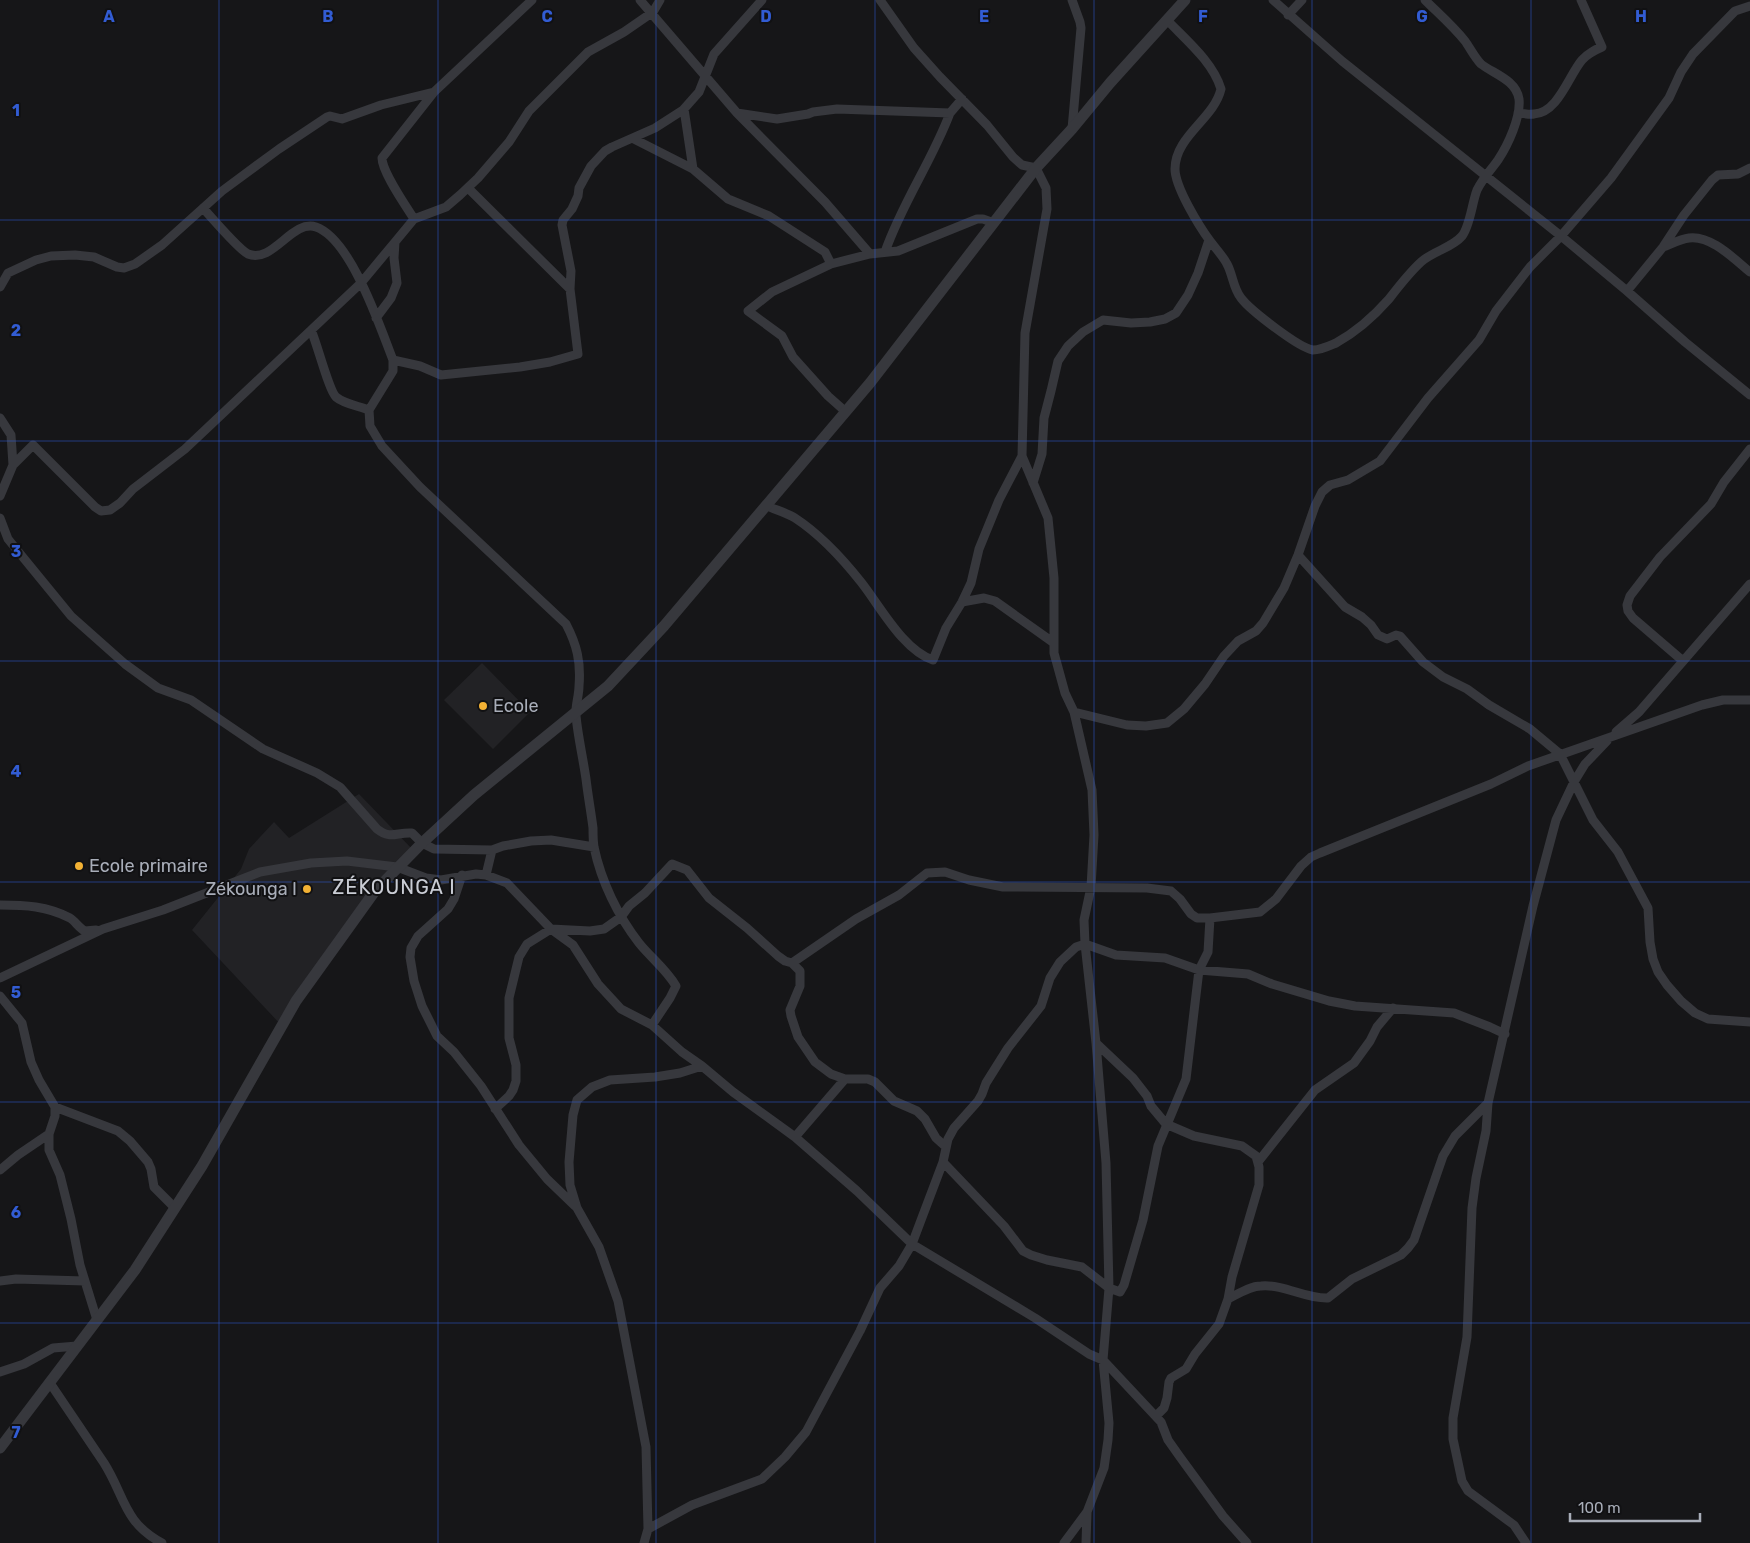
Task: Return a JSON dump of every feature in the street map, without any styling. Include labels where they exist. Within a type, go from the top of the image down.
[{"type":"street","points":[[414,219],[381,161],[382,158],[434,92],[532,0]]},
{"type":"street","points":[[640,0],[653,12],[737,113],[826,202],[870,254]]},
{"type":"street","points":[[0,496],[13,465],[32,445],[101,511],[110,510],[120,503],[133,489],[185,449],[361,283],[414,219],[446,207],[468,188],[509,142],[529,111],[588,52],[624,32],[653,12],[660,0]]},
{"type":"street","points":[[393,360],[420,366],[441,375],[520,367],[550,362],[578,354],[570,289],[571,271],[562,229],[562,220],[572,210],[579,188],[591,166],[605,151],[612,146],[634,139],[655,128],[684,109],[699,92],[714,54],[762,0]]},
{"type":"street","points":[[880,0],[914,48],[987,126],[1013,157],[1022,165],[1036,168]]},
{"type":"street","points":[[1072,0],[1081,28],[1072,128]]},
{"type":"street","points":[[0,1448],[136,1270],[202,1166],[296,1001],[363,907],[397,867],[422,843],[474,795],[608,686],[664,626],[846,412],[1036,168],[1185,0]]},
{"type":"street","points":[[1273,0],[1342,61],[1561,236],[1750,395]]},
{"type":"street","points":[[1288,15],[1302,0]]},
{"type":"street","points":[[1167,20],[1215,74],[1221,89],[1216,104],[1189,136],[1178,154],[1175,169],[1178,186],[1209,240],[1229,267],[1240,297],[1250,308],[1302,347],[1314,350],[1327,347],[1348,336],[1373,315],[1422,260],[1462,236],[1466,229],[1477,190],[1498,160],[1509,140],[1518,113],[1519,98],[1511,84],[1479,62],[1464,40],[1425,0]]},
{"type":"street","points":[[1518,113],[1533,115],[1549,108],[1557,100],[1582,60],[1602,46],[1581,0]]},
{"type":"street","points":[[1074,712],[1127,725],[1146,726],[1167,723],[1184,709],[1205,684],[1224,656],[1238,641],[1256,631],[1263,623],[1284,588],[1322,492],[1330,485],[1348,480],[1380,460],[1428,398],[1478,340],[1496,311],[1530,267],[1561,236],[1630,154],[1669,98],[1681,72],[1693,54],[1735,12],[1750,6]]},
{"type":"street","points":[[0,287],[4,273],[51,256],[75,255],[94,257],[124,268],[131,266],[162,245],[203,208],[279,149],[328,116],[342,119],[381,105],[434,92]]},
{"type":"street","points":[[885,252],[899,217],[934,152],[950,113],[962,99]]},
{"type":"street","points":[[684,109],[693,169]]},
{"type":"street","points":[[737,113],[777,120],[813,112],[837,110],[950,113]]},
{"type":"street","points":[[634,139],[693,169],[728,199],[769,216],[825,252],[831,264]]},
{"type":"street","points":[[1036,168],[1046,188],[1047,209],[1025,333],[1022,456],[1044,506],[1051,537],[1054,578],[1054,653],[1064,692],[1074,712],[1092,790],[1094,835],[1091,887],[1084,920],[1084,944],[1096,1043],[1106,1162],[1109,1288],[1103,1360],[1109,1423],[1104,1468],[1088,1512],[1086,1543]]},
{"type":"street","points":[[1627,291],[1663,247],[1684,215],[1712,180],[1718,175],[1738,174],[1750,168]]},
{"type":"street","points":[[468,188],[570,289]]},
{"type":"street","points":[[203,208],[248,254],[258,255],[273,249],[301,228],[316,227],[339,245],[361,283],[393,360],[393,371],[369,410],[370,426],[382,446],[420,486],[566,624],[575,641],[580,666],[576,713],[594,847],[606,885],[621,917],[638,942],[664,968],[676,986],[652,1025]]},
{"type":"street","points":[[846,412],[828,396],[793,357],[782,336],[748,311],[772,292],[831,264],[870,254],[898,250],[977,219],[994,223]]},
{"type":"street","points":[[1663,247],[1687,238],[1702,239],[1714,243],[1750,272]]},
{"type":"street","points":[[1033,483],[1042,454],[1044,418],[1058,360],[1068,346],[1082,332],[1103,320],[1131,323],[1150,322],[1165,319],[1176,313],[1188,295],[1198,273],[1209,240]]},
{"type":"street","points":[[376,318],[391,298],[397,283],[394,258],[395,242]]},
{"type":"street","points":[[311,330],[334,396],[369,410]]},
{"type":"street","points":[[0,418],[10,435],[13,465]]},
{"type":"street","points":[[1683,662],[1633,618],[1627,605],[1630,596],[1660,557],[1711,504],[1724,482],[1750,449]]},
{"type":"street","points":[[767,506],[794,518],[823,540],[862,583],[891,624],[913,647],[933,660],[936,657],[946,628],[971,583],[980,549],[999,500],[1022,456]]},
{"type":"street","points":[[0,518],[8,539],[71,616],[139,675],[158,688],[191,700],[263,749],[317,773],[340,787],[382,834],[389,836],[402,832],[412,833],[422,843],[434,850],[492,850],[531,841],[551,840],[594,847]]},
{"type":"street","points":[[1298,555],[1345,607],[1362,617],[1378,635],[1387,639],[1400,636],[1423,662],[1443,677],[1467,689],[1530,729],[1560,754],[1593,820],[1618,852],[1648,908],[1653,959],[1658,972],[1667,985],[1695,1013],[1708,1019],[1750,1022]]},
{"type":"street","points":[[1526,1543],[1514,1525],[1468,1491],[1462,1481],[1452,1438],[1453,1418],[1467,1338],[1476,1178],[1486,1131],[1488,1103],[1505,1034],[1511,1000],[1544,860],[1556,820],[1584,764],[1598,748],[1639,712],[1750,584]]},
{"type":"street","points":[[962,602],[984,598],[995,601],[1054,643]]},
{"type":"street","points":[[792,963],[856,919],[899,895],[927,873],[945,872],[969,880],[1004,887],[1147,888],[1171,891],[1180,899],[1191,914],[1197,918],[1260,912],[1276,899],[1301,866],[1311,857],[1560,754],[1702,705],[1723,700],[1750,700]]},
{"type":"street","points":[[486,874],[492,850]]},
{"type":"street","points":[[0,978],[103,929],[172,907],[260,872],[311,863],[347,861],[397,867],[426,878],[441,880],[486,874],[507,883],[551,928],[567,939],[578,951],[598,984],[621,1009],[652,1025],[682,1052],[733,1092],[795,1137],[857,1191],[912,1244],[1035,1318],[1089,1354],[1103,1360],[1161,1422],[1168,1440],[1222,1516],[1247,1543]]},
{"type":"street","points":[[495,1109],[509,1096],[516,1081],[516,1065],[510,1038],[509,998],[519,957],[527,944],[551,928],[590,931],[604,929],[621,917],[629,906],[645,893],[672,864],[681,866],[691,874],[709,898],[778,956],[792,963],[800,971],[800,986],[790,1010],[798,1037],[812,1058],[831,1074],[845,1079],[868,1079],[875,1082],[894,1100],[917,1112],[925,1119],[936,1138],[946,1147]]},
{"type":"street","points":[[462,876],[454,899],[448,909],[418,936],[411,948],[410,957],[414,981],[422,1006],[437,1036],[469,1070],[519,1145],[547,1179],[576,1208],[599,1247],[618,1301],[646,1447],[648,1529],[644,1543]]},
{"type":"street","points":[[0,905],[43,908],[72,919],[85,931],[103,929]]},
{"type":"street","points":[[943,1162],[1004,1226],[1023,1251],[1047,1260],[1082,1267],[1109,1288],[1120,1292],[1124,1285],[1142,1220],[1158,1146],[1186,1079],[1199,970],[1208,952],[1210,918]]},
{"type":"street","points":[[648,1529],[692,1505],[762,1479],[785,1457],[806,1432],[860,1331],[880,1288],[899,1266],[912,1244],[943,1162],[948,1139],[954,1128],[978,1101],[986,1083],[1008,1048],[1041,1006],[1050,978],[1060,962],[1071,950],[1084,944],[1116,955],[1165,958],[1199,970],[1248,974],[1272,984],[1329,1001],[1355,1006],[1454,1013],[1490,1026],[1505,1034]]},
{"type":"street","points":[[0,996],[22,1023],[32,1062],[39,1080],[55,1107],[55,1116],[49,1134],[49,1150],[60,1175],[85,1281],[97,1320]]},
{"type":"street","points":[[1258,1162],[1315,1090],[1354,1063],[1370,1041],[1377,1027],[1393,1008]]},
{"type":"street","points":[[1096,1043],[1133,1078],[1147,1096],[1151,1106],[1166,1124],[1194,1136],[1242,1146],[1256,1156],[1258,1162],[1259,1185],[1232,1277],[1228,1299],[1219,1324],[1195,1354],[1186,1369],[1169,1382],[1166,1403],[1156,1416]]},
{"type":"street","points":[[576,1208],[570,1185],[569,1162],[573,1133],[573,1115],[577,1100],[592,1087],[610,1080],[655,1077],[680,1073],[702,1066]]},
{"type":"street","points":[[795,1137],[845,1079]]},
{"type":"street","points":[[1228,1299],[1260,1286],[1278,1286],[1311,1296],[1328,1298],[1352,1279],[1401,1255],[1414,1240],[1443,1156],[1448,1147],[1488,1103]]},
{"type":"street","points":[[55,1107],[118,1131],[148,1162],[154,1187],[175,1208]]},
{"type":"street","points":[[0,1170],[49,1134]]},
{"type":"street","points":[[0,1281],[16,1279],[85,1281]]},
{"type":"street","points":[[0,1372],[24,1364],[54,1348],[78,1346]]},
{"type":"street","points":[[50,1384],[106,1466],[129,1514],[148,1535],[162,1543]]},
{"type":"street","points":[[1064,1543],[1088,1512]]},
{"type":"shaded area","points":[[482,663],[530,712],[493,749],[444,700]]},
{"type":"shaded area","points":[[359,794],[414,851],[397,867],[282,1026],[192,930],[241,869],[249,849],[274,822],[289,838]]},
{"type":"place","name":"Ecole","points":[[483,706]]},
{"type":"place","name":"Ecole primaire","points":[[79,866]]},
{"type":"place","name":"Zékounga I","points":[[307,889]]},
{"type":"district","name":"ZÉKOUNGA I","points":[[394,887]]}]
